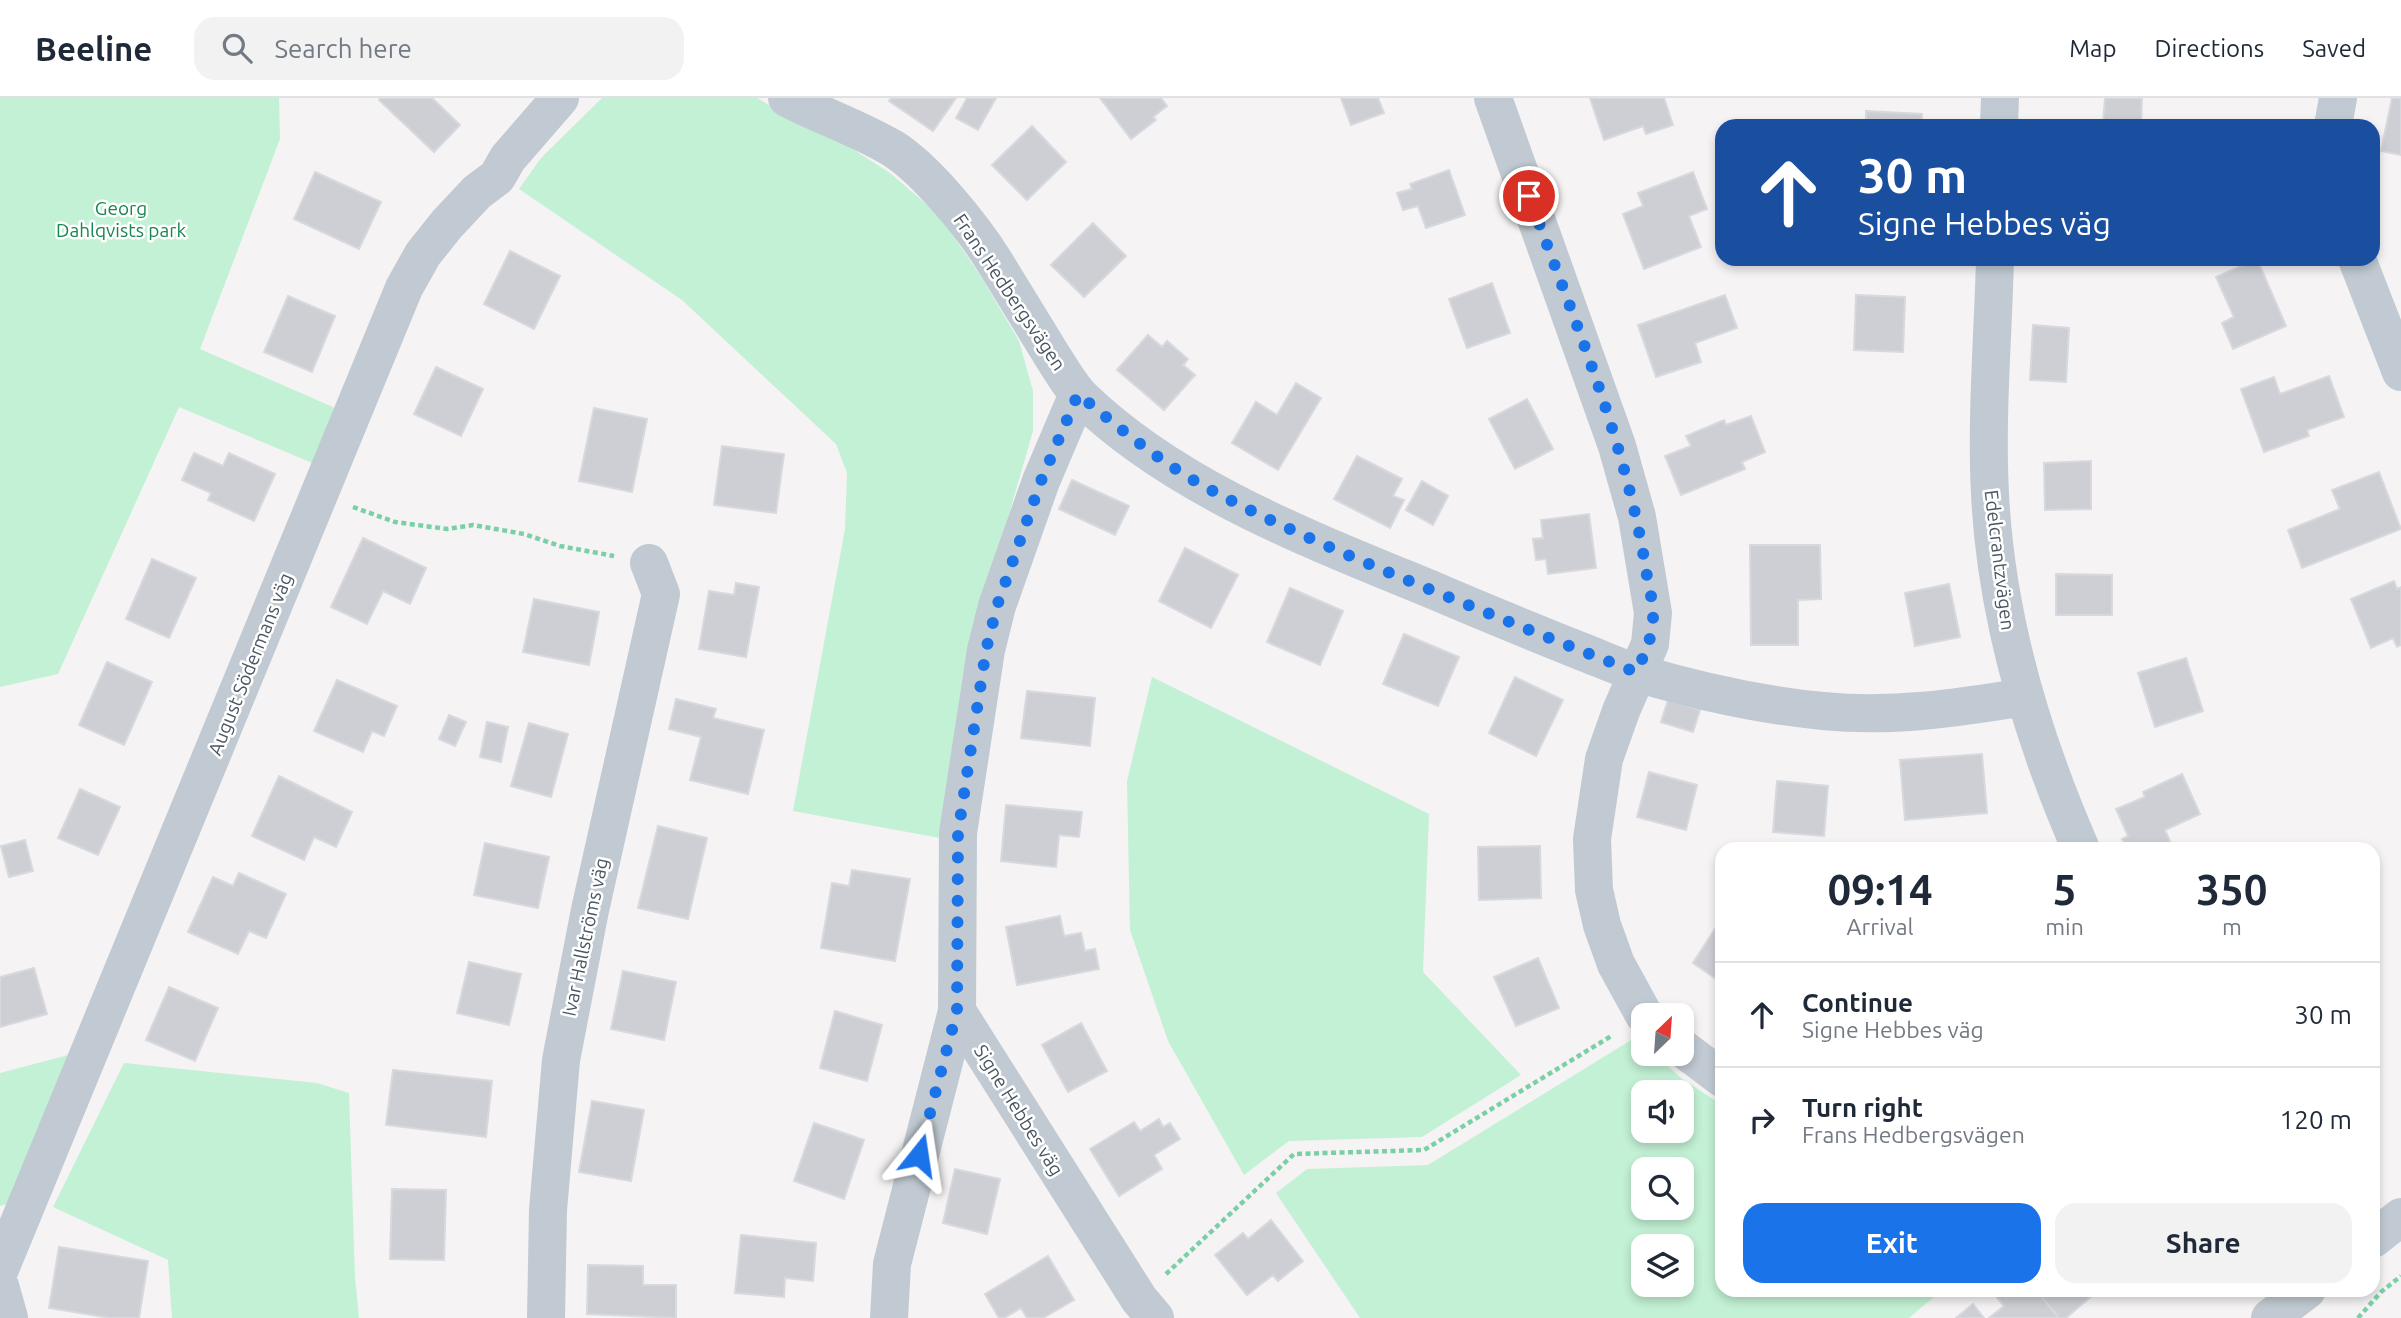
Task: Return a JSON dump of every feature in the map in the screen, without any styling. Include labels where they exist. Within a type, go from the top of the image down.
[{"type":"street","name":"August Södermans väg","points":[[0,1269],[404,288],[423,254],[447,224],[477,192],[497,177],[508,158],[560,98]]},
{"type":"street","name":"Frans Hedbergsvägen","points":[[787,98],[847,124],[896,151],[927,179],[960,214],[991,256],[1078,394],[1159,457],[1201,484],[1273,521],[1373,566],[1636,672],[1779,705],[1863,715],[1962,707],[2025,697]]},
{"type":"street","points":[[1493,98],[1617,446],[1637,517],[1653,613],[1650,644],[1636,672],[1604,760],[1592,839],[1594,890],[1602,925],[1631,1016]]},
{"type":"street","points":[[1999,119],[2000,98]]},
{"type":"street","points":[[2334,119],[2338,98]]},
{"type":"street","name":"Edelcrantzvägen","points":[[1995,266],[1989,416],[1990,496],[2008,630],[2025,697],[2078,842]]},
{"type":"street","points":[[2360,266],[2401,372]]},
{"type":"street","points":[[889,1318],[892,1264],[957,1011],[958,833],[986,650],[997,606],[1041,481],[1078,394]]},
{"type":"street","name":"Ivar Hallströms väg","points":[[546,1318],[548,1210],[561,1060],[590,910],[661,594],[649,563]]},
{"type":"street","name":"Signe Hebbes väg","points":[[957,1011],[1147,1308]]},
{"type":"street","points":[[1694,1057],[1715,1073]]},
{"type":"street","points":[[2380,1234],[2401,1217]]},
{"type":"street","points":[[0,1286],[9,1318]]},
{"type":"path","points":[[320,495],[396,522],[447,528],[473,525],[524,534],[559,546],[649,563]]},
{"type":"path","points":[[1147,1308],[1294,1154],[1424,1150],[1631,1024]]},
{"type":"path","points":[[2380,1293],[2401,1276]]},
{"type":"path","points":[[2358,1318],[2377,1297]]},
{"type":"green space","name":"Georg Dahlqvists park","points":[[0,98],[279,98],[280,139],[200,349],[342,411],[317,465],[179,407],[58,674],[0,687]]},
{"type":"green space","points":[[602,98],[757,98],[848,146],[890,173],[939,215],[980,275],[1019,341],[1033,391],[1033,431],[963,674],[940,838],[793,811],[845,529],[847,473],[836,444],[682,300],[519,189],[541,158]]},
{"type":"green space","points":[[1152,677],[1429,814],[1423,972],[1521,1075],[1422,1137],[1289,1141],[1244,1175],[1168,1041],[1130,930],[1127,781]]},
{"type":"green space","points":[[1631,1040],[1631,1066],[1668,1066],[1684,1080],[1631,1080],[1631,1143],[1694,1143],[1694,1087],[1715,1100],[1715,1297],[1934,1297],[1909,1318],[1360,1318],[1276,1193],[1307,1169],[1428,1165]]},
{"type":"green space","points":[[76,1053],[19,1200],[0,1206],[0,1073]]},
{"type":"green space","points":[[124,1063],[317,1083],[349,1093],[355,1277],[359,1318],[172,1318],[168,1260],[53,1207]]},
{"type":"building","points":[[432,98],[460,125],[434,152],[379,100]]},
{"type":"building","points":[[891,98],[956,98],[933,131],[889,101]]},
{"type":"building","points":[[967,98],[996,98],[978,130],[956,118]]},
{"type":"building","points":[[1100,98],[1161,98],[1167,106],[1153,117],[1156,120],[1131,139]]},
{"type":"building","points":[[1341,98],[1378,98],[1384,113],[1351,125]]},
{"type":"building","points":[[1590,98],[1664,98],[1673,125],[1646,134],[1643,126],[1604,140]]},
{"type":"building","points":[[2105,98],[2142,98],[2141,119],[2103,119]]},
{"type":"building","points":[[2392,98],[2401,98],[2401,155],[2381,151]]},
{"type":"building","points":[[1866,111],[1922,114],[1922,119],[1866,119]]},
{"type":"building","points":[[1032,126],[1066,162],[1027,200],[992,165]]},
{"type":"building","points":[[1449,170],[1465,215],[1426,228],[1418,206],[1403,210],[1397,193],[1412,189],[1410,184]]},
{"type":"building","points":[[315,172],[381,202],[359,249],[294,219]]},
{"type":"building","points":[[1693,172],[1707,209],[1689,216],[1701,247],[1644,269],[1623,214],[1643,206],[1638,193]]},
{"type":"building","points":[[1093,223],[1126,256],[1084,297],[1051,265]]},
{"type":"building","points":[[510,251],[560,276],[534,329],[484,304]]},
{"type":"building","points":[[2241,266],[2260,266],[2286,326],[2233,349],[2222,323],[2234,317],[2216,277]]},
{"type":"building","points":[[1492,283],[1510,333],[1467,348],[1449,299]]},
{"type":"building","points":[[1725,295],[1737,328],[1695,343],[1701,362],[1656,377],[1638,325]]},
{"type":"building","points":[[1856,295],[1905,297],[1903,352],[1854,350]]},
{"type":"building","points":[[288,296],[335,316],[312,372],[264,352]]},
{"type":"building","points":[[2033,325],[2069,328],[2066,382],[2030,380]]},
{"type":"building","points":[[1148,335],[1162,347],[1167,341],[1188,359],[1183,365],[1195,375],[1164,410],[1117,370]]},
{"type":"building","points":[[436,367],[483,389],[461,436],[414,414]]},
{"type":"building","points":[[2329,376],[2344,417],[2307,430],[2309,436],[2264,452],[2241,389],[2274,377],[2280,394]]},
{"type":"building","points":[[1296,383],[1321,398],[1278,470],[1232,443],[1256,402],[1277,415]]},
{"type":"building","points":[[1527,399],[1553,449],[1515,469],[1489,419]]},
{"type":"building","points":[[594,408],[647,419],[632,492],[579,481]]},
{"type":"building","points":[[1751,416],[1765,452],[1742,462],[1745,469],[1681,495],[1665,456],[1691,446],[1686,436],[1724,420],[1726,425]]},
{"type":"building","points":[[722,446],[784,454],[776,513],[714,505]]},
{"type":"building","points":[[194,453],[223,466],[229,453],[275,474],[254,521],[208,500],[211,493],[182,480]]},
{"type":"building","points":[[1357,456],[1402,479],[1393,496],[1404,500],[1390,528],[1334,499]]},
{"type":"building","points":[[2091,461],[2091,509],[2045,510],[2044,463]]},
{"type":"building","points":[[2379,472],[2401,529],[2302,568],[2288,530],[2340,509],[2332,490]]},
{"type":"building","points":[[1072,480],[1129,506],[1115,535],[1059,509]]},
{"type":"building","points":[[1422,481],[1448,496],[1433,525],[1406,510]]},
{"type":"building","points":[[1589,514],[1596,568],[1548,574],[1546,559],[1536,560],[1533,539],[1543,538],[1541,520]]},
{"type":"building","points":[[363,538],[426,568],[410,604],[383,591],[367,624],[331,607]]},
{"type":"building","points":[[1750,545],[1820,545],[1821,599],[1798,600],[1798,645],[1751,645]]},
{"type":"building","points":[[1185,548],[1238,575],[1211,628],[1159,601]]},
{"type":"building","points":[[152,559],[196,578],[169,638],[126,619]]},
{"type":"building","points":[[2056,574],[2112,575],[2112,615],[2056,615]]},
{"type":"building","points":[[2394,581],[2397,589],[2401,587],[2401,645],[2397,647],[2393,638],[2371,648],[2351,599]]},
{"type":"building","points":[[736,583],[759,587],[746,657],[699,649],[709,591],[734,595]]},
{"type":"building","points":[[1949,584],[1960,637],[1915,646],[1905,593]]},
{"type":"building","points":[[1290,588],[1343,611],[1320,665],[1267,642]]},
{"type":"building","points":[[534,599],[599,612],[589,665],[523,652]]},
{"type":"building","points":[[1404,634],[1459,657],[1438,706],[1383,684]]},
{"type":"building","points":[[2186,658],[2203,711],[2155,727],[2138,673]]},
{"type":"building","points":[[107,662],[152,682],[124,745],[79,725]]},
{"type":"building","points":[[1515,677],[1563,700],[1536,756],[1489,733]]},
{"type":"building","points":[[337,680],[397,706],[384,736],[372,731],[363,752],[314,731]]},
{"type":"building","points":[[1027,691],[1095,698],[1090,746],[1021,738]]},
{"type":"building","points":[[676,699],[716,709],[713,718],[764,730],[748,794],[690,780],[701,737],[669,729]]},
{"type":"building","points":[[1668,700],[1700,710],[1693,732],[1661,722]]},
{"type":"building","points":[[449,715],[466,722],[455,746],[439,739]]},
{"type":"building","points":[[487,722],[508,727],[501,762],[480,757]]},
{"type":"building","points":[[529,723],[568,734],[551,797],[511,786]]},
{"type":"building","points":[[1982,754],[1987,813],[1905,820],[1900,760]]},
{"type":"building","points":[[1649,772],[1697,785],[1686,830],[1637,817]]},
{"type":"building","points":[[2182,774],[2200,814],[2165,830],[2170,842],[2124,842],[2122,839],[2128,836],[2116,809],[2145,797],[2143,792]]},
{"type":"building","points":[[279,776],[352,812],[336,847],[314,837],[304,860],[252,836]]},
{"type":"building","points":[[1777,781],[1828,786],[1824,836],[1773,832]]},
{"type":"building","points":[[80,789],[120,807],[98,855],[58,838]]},
{"type":"building","points":[[1006,805],[1082,812],[1079,837],[1059,835],[1056,867],[1001,861]]},
{"type":"building","points":[[658,826],[707,838],[688,919],[638,908]]},
{"type":"building","points":[[25,840],[33,871],[9,877],[1,846]]},
{"type":"building","points":[[485,843],[549,857],[538,908],[474,895]]},
{"type":"building","points":[[1540,846],[1541,898],[1479,900],[1478,847]]},
{"type":"building","points":[[852,870],[910,879],[895,961],[821,948],[832,883],[849,886]]},
{"type":"building","points":[[239,873],[286,894],[266,938],[249,931],[238,954],[188,932],[213,877],[233,886]]},
{"type":"building","points":[[1060,916],[1064,936],[1081,933],[1085,951],[1095,949],[1099,969],[1017,985],[1006,927]]},
{"type":"building","points":[[1715,929],[1715,978],[1693,963]]},
{"type":"building","points":[[1538,958],[1559,1008],[1516,1026],[1494,977]]},
{"type":"building","points":[[469,962],[521,974],[509,1025],[457,1013]]},
{"type":"building","points":[[34,968],[47,1014],[0,1027],[0,977]]},
{"type":"building","points":[[623,971],[676,982],[664,1040],[611,1029]]},
{"type":"building","points":[[169,987],[218,1008],[195,1061],[146,1040]]},
{"type":"building","points":[[835,1011],[882,1025],[867,1081],[820,1068]]},
{"type":"building","points":[[1081,1023],[1107,1071],[1068,1092],[1042,1045]]},
{"type":"building","points":[[393,1070],[492,1081],[486,1137],[386,1125]]},
{"type":"building","points":[[592,1101],[644,1110],[631,1181],[579,1172]]},
{"type":"building","points":[[1159,1119],[1163,1127],[1170,1123],[1180,1139],[1154,1155],[1162,1169],[1119,1196],[1090,1149],[1134,1122],[1140,1131]]},
{"type":"building","points":[[814,1123],[864,1140],[844,1199],[794,1181]]},
{"type":"building","points":[[955,1169],[1000,1179],[987,1234],[943,1223]]},
{"type":"building","points":[[392,1189],[446,1190],[444,1260],[390,1259]]},
{"type":"building","points":[[1271,1220],[1303,1261],[1278,1281],[1273,1275],[1247,1295],[1215,1255],[1243,1233],[1248,1239]]},
{"type":"building","points":[[741,1235],[816,1243],[813,1281],[785,1278],[784,1297],[735,1293]]},
{"type":"building","points":[[59,1247],[148,1261],[139,1318],[110,1318],[49,1308]]},
{"type":"building","points":[[1048,1256],[1074,1300],[1043,1318],[1027,1318],[1021,1308],[999,1318],[985,1294]]},
{"type":"building","points":[[588,1265],[643,1266],[643,1285],[676,1285],[676,1318],[587,1314]]},
{"type":"building","points":[[1997,1297],[2042,1297],[2059,1318],[1989,1318],[2004,1306]]},
{"type":"building","points":[[2042,1297],[2090,1297],[2066,1318],[2059,1318]]},
{"type":"building","points":[[1973,1304],[1984,1318],[1956,1318]]},
{"type":"route","points":[[919,1155],[957,1011],[958,833],[986,650],[997,606],[1041,481],[1078,394],[1159,457],[1201,484],[1273,521],[1373,566],[1636,672],[1650,644],[1653,613],[1637,517],[1591,368],[1529,196]]}]
